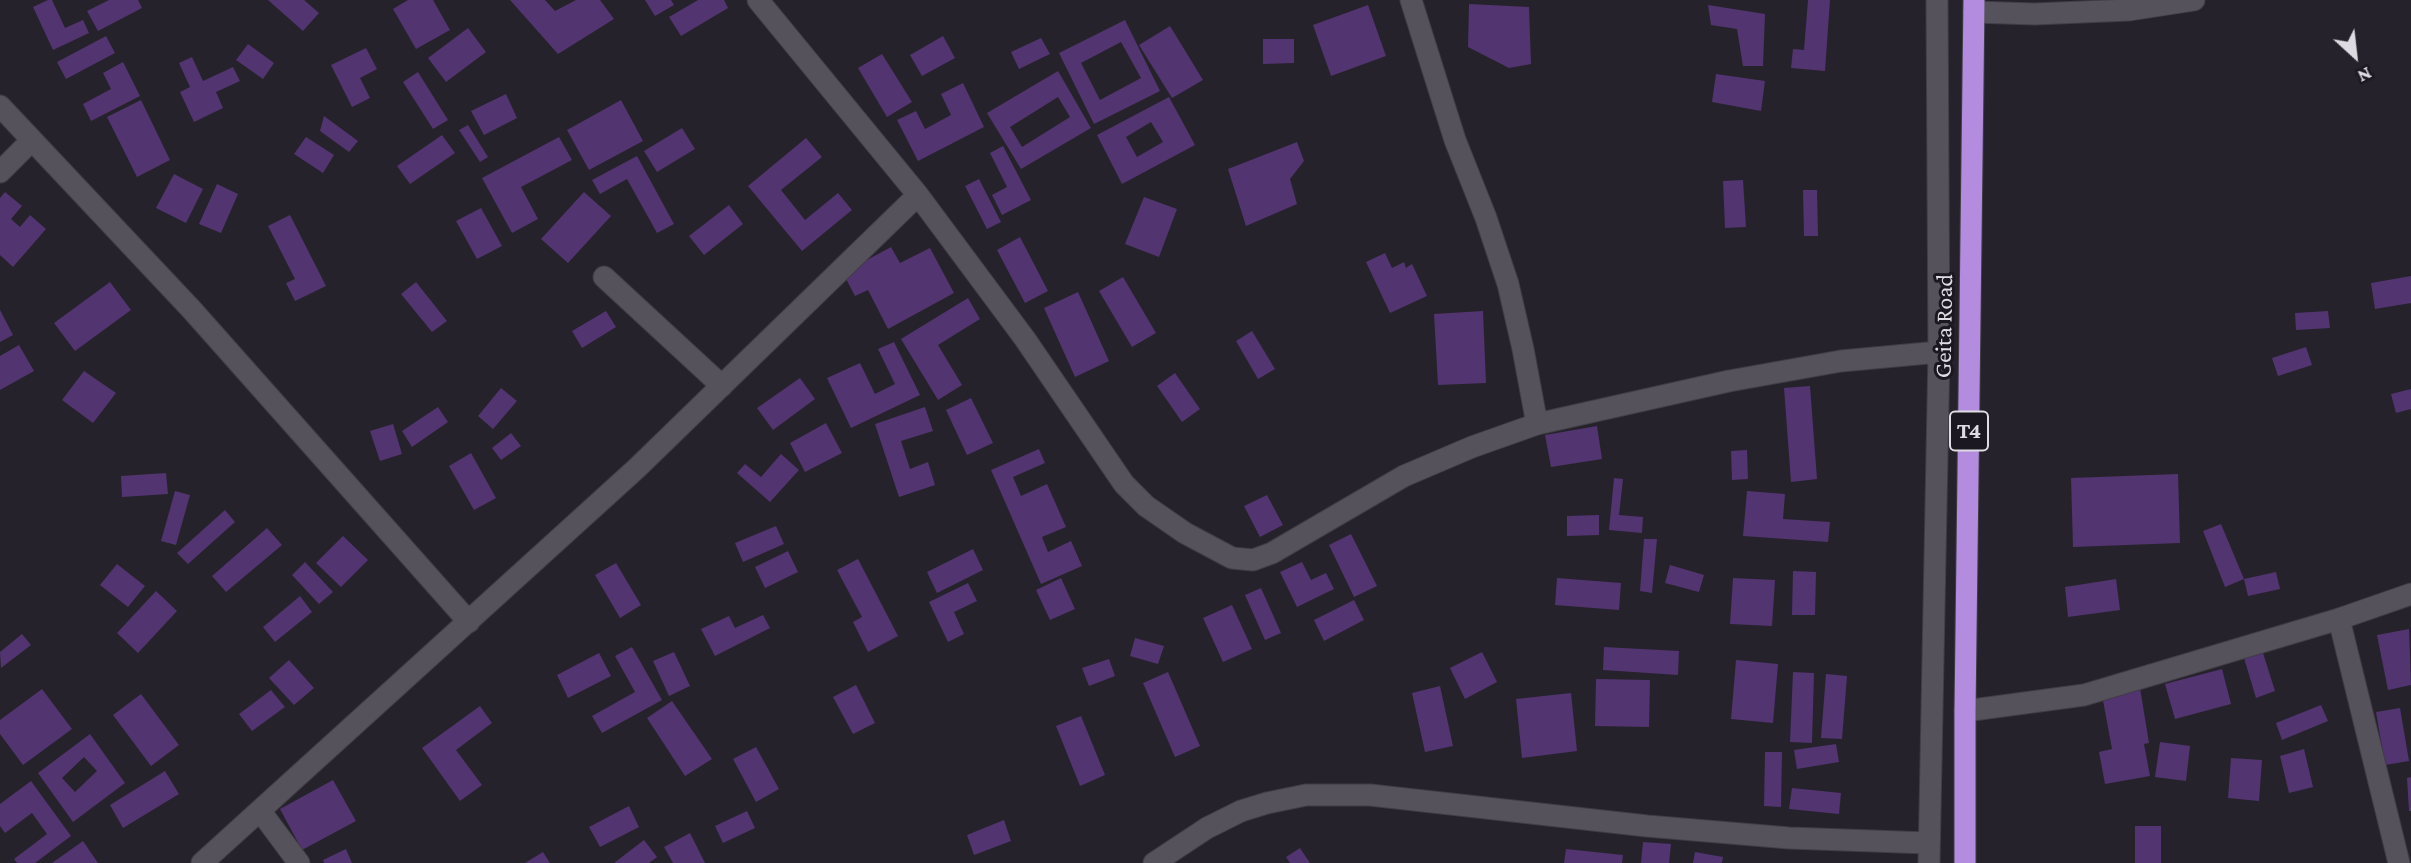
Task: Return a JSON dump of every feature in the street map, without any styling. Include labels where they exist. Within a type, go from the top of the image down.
[{"type":"highway","name":"Geita Road","points":[[1965,863],[1974,6]]},
{"type":"street","points":[[758,0],[918,195],[1025,339],[1124,484],[1165,520],[1232,558],[1253,560],[1272,552],[1404,476],[1472,447],[1537,424],[1729,381],[1816,365],[1939,352]]},
{"type":"street","points":[[1410,0],[1455,140],[1486,218],[1508,284],[1537,424]]},
{"type":"street","points":[[1154,863],[1207,828],[1241,811],[1306,795],[1370,794],[1647,826],[1929,853],[1939,352],[1937,0]]},
{"type":"street","points":[[1974,6],[2035,14],[2116,10],[2194,0]]},
{"type":"street","points":[[0,106],[192,310],[469,622]]},
{"type":"street","points":[[0,172],[32,140]]},
{"type":"street","points":[[202,863],[637,468],[918,195]]},
{"type":"street","points":[[604,277],[722,386]]},
{"type":"street","points":[[1965,711],[2084,695],[2339,619],[2411,594]]},
{"type":"street","points":[[2339,619],[2399,863]]},
{"type":"street","points":[[261,812],[299,863]]},
{"type":"building","points":[[52,0],[65,28],[83,20],[89,33],[53,50],[33,7]]},
{"type":"building","points":[[109,0],[138,0],[142,8],[98,31],[87,11]]},
{"type":"building","points":[[268,0],[304,0],[319,13],[303,31]]},
{"type":"building","points":[[408,0],[433,0],[450,30],[416,49],[393,9]]},
{"type":"building","points":[[510,0],[545,0],[555,11],[576,0],[600,0],[614,19],[558,54]]},
{"type":"building","points":[[645,0],[671,0],[674,5],[655,16]]},
{"type":"building","points":[[698,0],[724,0],[728,8],[681,36],[669,17]]},
{"type":"building","points":[[1808,0],[1830,0],[1825,71],[1791,68],[1793,49],[1804,50]]},
{"type":"building","points":[[1469,4],[1529,7],[1531,64],[1509,68],[1468,47]]},
{"type":"building","points":[[1368,5],[1386,56],[1331,76],[1313,25]]},
{"type":"building","points":[[1708,5],[1765,14],[1763,66],[1743,66],[1737,29],[1711,25]]},
{"type":"building","points":[[1125,20],[1160,91],[1094,124],[1059,53]],"holes":[[[1121,42],[1141,78],[1100,100],[1081,63]]]},
{"type":"building","points":[[1170,26],[1203,80],[1172,98],[1139,45]]},
{"type":"building","points":[[468,28],[486,52],[446,82],[428,58]]},
{"type":"building","points":[[106,36],[115,53],[66,79],[57,62]]},
{"type":"building","points":[[943,36],[955,58],[922,76],[910,55]]},
{"type":"building","points":[[1041,38],[1050,54],[1019,69],[1011,52]]},
{"type":"building","points":[[1263,39],[1294,39],[1294,63],[1263,64]]},
{"type":"building","points":[[248,44],[274,63],[263,79],[236,60]]},
{"type":"building","points":[[366,48],[377,69],[360,78],[370,98],[352,107],[331,65]]},
{"type":"building","points":[[882,54],[912,102],[887,117],[858,68]]},
{"type":"building","points":[[192,57],[203,81],[233,67],[240,81],[216,92],[223,108],[194,122],[180,92],[190,87],[179,63]]},
{"type":"building","points":[[123,62],[140,96],[91,121],[83,104],[111,89],[103,73]]},
{"type":"building","points":[[1058,71],[1091,128],[1021,169],[987,113]],"holes":[[[1058,97],[1070,117],[1022,147],[1010,127]]]},
{"type":"building","points":[[418,72],[448,120],[433,129],[403,82]]},
{"type":"building","points":[[1716,74],[1765,81],[1761,111],[1712,102]]},
{"type":"building","points":[[963,83],[984,127],[918,161],[897,120],[916,111],[925,129],[951,115],[941,94]]},
{"type":"building","points":[[506,94],[517,118],[484,135],[471,111]]},
{"type":"building","points":[[1169,97],[1195,145],[1122,184],[1097,135]],"holes":[[[1151,122],[1163,142],[1137,157],[1126,137]]]},
{"type":"building","points":[[141,100],[170,160],[137,177],[107,117]]},
{"type":"building","points":[[621,100],[643,141],[589,170],[567,130]]},
{"type":"building","points":[[324,116],[358,141],[349,152],[320,131]]},
{"type":"building","points":[[468,125],[488,157],[480,162],[459,130]]},
{"type":"building","points":[[682,128],[695,149],[657,172],[644,151]]},
{"type":"building","points":[[442,135],[455,153],[410,184],[397,166]]},
{"type":"building","points":[[306,137],[334,155],[323,173],[294,154]]},
{"type":"building","points":[[559,137],[572,160],[521,187],[538,219],[512,233],[482,178]]},
{"type":"building","points":[[806,138],[822,157],[781,190],[805,220],[838,193],[852,210],[802,251],[748,186]]},
{"type":"building","points":[[1297,142],[1304,161],[1290,179],[1297,204],[1246,226],[1228,169]]},
{"type":"building","points":[[1003,146],[1031,200],[1002,215],[992,195],[1007,187],[990,153]]},
{"type":"building","points":[[637,156],[674,224],[657,233],[627,179],[600,194],[592,180]]},
{"type":"building","points":[[174,174],[203,189],[186,223],[156,208]]},
{"type":"building","points":[[979,179],[1001,222],[987,229],[965,186]]},
{"type":"building","points":[[1743,180],[1746,227],[1725,228],[1723,181]]},
{"type":"building","points":[[217,184],[238,194],[221,233],[199,224]]},
{"type":"building","points":[[1803,190],[1817,190],[1818,236],[1804,236]]},
{"type":"building","points":[[5,192],[22,206],[11,219],[20,227],[30,215],[46,229],[13,267],[0,255],[0,198]]},
{"type":"building","points":[[584,192],[611,216],[568,263],[541,239]]},
{"type":"building","points":[[1144,197],[1177,209],[1159,257],[1125,244]]},
{"type":"building","points":[[729,205],[743,224],[704,255],[689,236]]},
{"type":"building","points":[[481,208],[502,246],[477,259],[456,221]]},
{"type":"building","points":[[290,215],[326,286],[295,301],[286,283],[295,279],[268,226]]},
{"type":"building","points":[[1020,237],[1048,291],[1025,303],[997,250]]},
{"type":"building","points":[[891,247],[900,263],[930,248],[954,293],[888,329],[868,290],[855,296],[843,273]]},
{"type":"building","points":[[1385,253],[1392,268],[1404,262],[1406,268],[1412,264],[1427,296],[1390,313],[1366,262]]},
{"type":"building","points":[[2411,276],[2411,303],[2375,309],[2371,283]]},
{"type":"building","points":[[1123,277],[1156,333],[1132,347],[1099,291]]},
{"type":"building","points":[[110,282],[131,310],[75,351],[54,323]]},
{"type":"building","points":[[416,282],[447,321],[432,332],[401,294]]},
{"type":"building","points":[[1078,292],[1109,361],[1075,377],[1044,308]]},
{"type":"building","points":[[968,298],[980,319],[938,345],[962,385],[938,400],[901,339]]},
{"type":"building","points":[[0,310],[13,335],[0,342]]},
{"type":"building","points":[[606,311],[616,327],[582,348],[572,331]]},
{"type":"building","points":[[1483,311],[1486,383],[1438,385],[1434,314]]},
{"type":"building","points":[[2328,311],[2330,328],[2296,330],[2295,313]]},
{"type":"building","points":[[1252,331],[1275,369],[1258,379],[1236,341]]},
{"type":"building","points":[[894,342],[920,395],[851,428],[827,378],[860,363],[875,394],[895,384],[878,349]]},
{"type":"building","points":[[19,345],[34,371],[0,390],[0,356]]},
{"type":"building","points":[[2306,347],[2312,365],[2278,376],[2272,358]]},
{"type":"building","points":[[84,371],[116,393],[93,423],[62,400]]},
{"type":"building","points":[[1175,373],[1200,409],[1182,422],[1157,386]]},
{"type":"building","points":[[800,378],[815,399],[773,430],[757,408]]},
{"type":"building","points":[[1810,386],[1817,479],[1791,482],[1784,388]]},
{"type":"building","points":[[501,388],[517,401],[493,429],[478,416]]},
{"type":"building","points":[[2411,389],[2411,409],[2396,413],[2391,394]]},
{"type":"building","points":[[971,398],[993,443],[967,455],[946,410]]},
{"type":"building","points":[[438,407],[448,422],[412,447],[402,431]]},
{"type":"building","points":[[925,407],[933,431],[901,441],[910,469],[928,462],[935,485],[899,497],[875,424]]},
{"type":"building","points":[[826,423],[842,453],[805,472],[790,443]]},
{"type":"building","points":[[393,424],[402,454],[380,461],[370,431]]},
{"type":"building","points":[[1597,426],[1602,459],[1551,467],[1545,435]]},
{"type":"building","points":[[511,433],[521,446],[501,460],[492,448]]},
{"type":"building","points":[[1039,449],[1045,463],[1013,477],[1021,496],[1047,484],[1066,527],[1042,537],[1048,552],[1071,541],[1082,566],[1041,584],[991,470]]},
{"type":"building","points":[[1747,450],[1748,479],[1732,480],[1731,451]]},
{"type":"building","points":[[471,453],[496,498],[474,510],[449,466]]},
{"type":"building","points":[[781,454],[799,470],[770,502],[737,473],[745,464],[761,477]]},
{"type":"building","points":[[166,473],[168,494],[122,497],[121,476]]},
{"type":"building","points":[[2178,474],[2180,543],[2073,547],[2071,478]]},
{"type":"building","points":[[1614,478],[1623,479],[1619,515],[1643,517],[1642,533],[1609,530]]},
{"type":"building","points":[[175,491],[190,495],[176,545],[161,541]]},
{"type":"building","points":[[1747,491],[1785,494],[1783,519],[1830,522],[1828,542],[1743,536]]},
{"type":"building","points":[[1267,495],[1283,525],[1260,537],[1244,506]]},
{"type":"building","points":[[225,510],[235,522],[188,564],[177,553]]},
{"type":"building","points":[[1599,515],[1599,535],[1567,536],[1567,516]]},
{"type":"building","points":[[2221,524],[2244,579],[2225,587],[2203,531]]},
{"type":"building","points":[[776,526],[784,544],[743,562],[735,543]]},
{"type":"building","points":[[267,528],[282,545],[226,592],[212,576]]},
{"type":"building","points":[[1351,534],[1377,586],[1354,597],[1329,545]]},
{"type":"building","points":[[343,536],[368,560],[341,587],[316,563]]},
{"type":"building","points":[[1644,539],[1657,539],[1652,593],[1640,591]]},
{"type":"building","points":[[973,549],[983,570],[937,593],[927,572]]},
{"type":"building","points":[[788,551],[798,572],[765,588],[755,567]]},
{"type":"building","points":[[858,559],[898,636],[868,652],[853,622],[862,617],[837,570]]},
{"type":"building","points":[[305,562],[333,592],[319,604],[292,575]]},
{"type":"building","points":[[1302,562],[1311,580],[1326,573],[1334,589],[1297,607],[1280,572]]},
{"type":"building","points":[[616,563],[641,605],[620,618],[595,575]]},
{"type":"building","points":[[117,564],[145,586],[128,607],[100,585]]},
{"type":"building","points":[[1670,565],[1704,575],[1699,592],[1665,583]]},
{"type":"building","points":[[1793,571],[1816,572],[1815,615],[1792,615]]},
{"type":"building","points":[[2276,572],[2280,589],[2248,596],[2244,579]]},
{"type":"building","points":[[1061,578],[1075,609],[1050,620],[1036,590]]},
{"type":"building","points":[[1557,578],[1621,583],[1619,610],[1555,605]]},
{"type":"building","points":[[1733,578],[1775,580],[1772,626],[1730,624]]},
{"type":"building","points":[[2116,579],[2120,610],[2068,617],[2065,587]]},
{"type":"building","points":[[968,583],[977,601],[954,612],[964,634],[948,642],[929,602]]},
{"type":"building","points":[[1261,588],[1281,633],[1265,640],[1245,595]]},
{"type":"building","points":[[156,591],[177,611],[138,653],[117,633]]},
{"type":"building","points":[[300,596],[312,612],[275,642],[263,627]]},
{"type":"building","points":[[1354,600],[1364,620],[1324,641],[1314,620]]},
{"type":"building","points":[[1232,605],[1252,649],[1223,662],[1203,618]]},
{"type":"building","points":[[763,615],[770,628],[715,656],[701,629],[729,616],[735,628]]},
{"type":"building","points":[[2409,629],[2411,685],[2388,690],[2377,635]]},
{"type":"building","points":[[22,634],[31,645],[1,668],[0,652]]},
{"type":"building","points":[[1135,638],[1164,646],[1158,664],[1130,656]]},
{"type":"building","points":[[632,647],[662,700],[602,733],[592,716],[635,692],[615,656]]},
{"type":"building","points":[[1604,647],[1679,651],[1678,675],[1603,670]]},
{"type":"building","points":[[674,652],[690,686],[669,696],[653,661]]},
{"type":"building","points":[[1482,652],[1497,682],[1465,699],[1450,668]]},
{"type":"building","points":[[599,653],[611,676],[568,698],[557,675]]},
{"type":"building","points":[[2263,653],[2275,691],[2256,698],[2244,658]]},
{"type":"building","points":[[1109,659],[1115,676],[1089,686],[1082,668]]},
{"type":"building","points":[[289,660],[314,688],[294,705],[269,678]]},
{"type":"building","points":[[1736,660],[1778,664],[1773,723],[1731,719]]},
{"type":"building","points":[[2222,669],[2231,704],[2175,719],[2165,684]]},
{"type":"building","points":[[1168,672],[1200,746],[1175,757],[1143,683]]},
{"type":"building","points":[[1793,672],[1814,673],[1812,743],[1790,742]]},
{"type":"building","points":[[1826,674],[1847,676],[1842,739],[1821,738]]},
{"type":"building","points":[[1596,679],[1650,680],[1649,727],[1595,726]]},
{"type":"building","points":[[856,685],[875,723],[853,734],[833,697]]},
{"type":"building","points":[[1440,686],[1453,746],[1425,752],[1412,693]]},
{"type":"building","points":[[2140,688],[2149,743],[2144,744],[2150,776],[2105,784],[2099,752],[2112,749],[2102,695]]},
{"type":"building","points":[[42,689],[72,729],[23,765],[0,734],[0,720]]},
{"type":"building","points":[[271,690],[285,707],[252,731],[239,714]]},
{"type":"building","points":[[1571,693],[1577,751],[1522,758],[1516,699]]},
{"type":"building","points":[[141,694],[179,745],[151,766],[113,715]]},
{"type":"building","points":[[672,701],[712,759],[685,776],[647,718]]},
{"type":"building","points":[[2321,705],[2328,721],[2282,740],[2276,723]]},
{"type":"building","points":[[480,706],[492,723],[456,750],[482,785],[460,801],[422,748]]},
{"type":"building","points":[[2400,708],[2409,761],[2385,765],[2376,712]]},
{"type":"building","points":[[1081,716],[1105,775],[1080,786],[1056,726]]},
{"type":"building","points":[[90,734],[125,783],[73,822],[38,773]],"holes":[[[84,757],[97,771],[75,792],[62,778]]]},
{"type":"building","points":[[2160,742],[2190,746],[2186,781],[2155,777]]},
{"type":"building","points":[[1836,744],[1839,762],[1797,769],[1794,750]]},
{"type":"building","points":[[756,747],[779,789],[756,802],[733,759]]},
{"type":"building","points":[[2304,749],[2313,787],[2289,793],[2280,756]]},
{"type":"building","points":[[1765,752],[1782,752],[1781,807],[1764,806]]},
{"type":"building","points":[[2231,758],[2262,760],[2259,801],[2228,798]]},
{"type":"building","points":[[165,771],[179,794],[123,828],[110,805]]},
{"type":"building","points":[[2411,777],[2411,811],[2409,811],[2407,778]]},
{"type":"building","points":[[333,780],[356,821],[302,850],[280,809]]},
{"type":"building","points":[[31,781],[71,836],[35,863],[17,863],[14,859],[47,834],[32,813],[5,833],[0,826],[0,804]]},
{"type":"building","points":[[1792,788],[1841,793],[1839,814],[1789,809]]},
{"type":"building","points":[[629,806],[639,827],[600,847],[589,827]]},
{"type":"building","points":[[747,811],[755,828],[723,843],[715,826]]},
{"type":"building","points":[[1004,820],[1011,841],[974,855],[967,835]]},
{"type":"building","points":[[2135,826],[2161,826],[2161,863],[2135,863]]},
{"type":"building","points":[[690,833],[705,863],[673,863],[664,847]]},
{"type":"building","points":[[644,840],[657,857],[649,863],[614,863]]},
{"type":"building","points":[[83,841],[98,863],[52,863]]},
{"type":"building","points":[[1643,842],[1671,844],[1669,863],[1641,863]]},
{"type":"building","points":[[1300,848],[1310,863],[1290,863],[1286,857]]},
{"type":"building","points":[[346,849],[352,863],[324,863],[323,860]]},
{"type":"building","points":[[1566,849],[1623,855],[1622,863],[1564,863]]},
{"type":"building","points":[[543,852],[550,863],[525,863]]},
{"type":"building","points":[[1695,852],[1723,857],[1722,863],[1693,863]]}]
